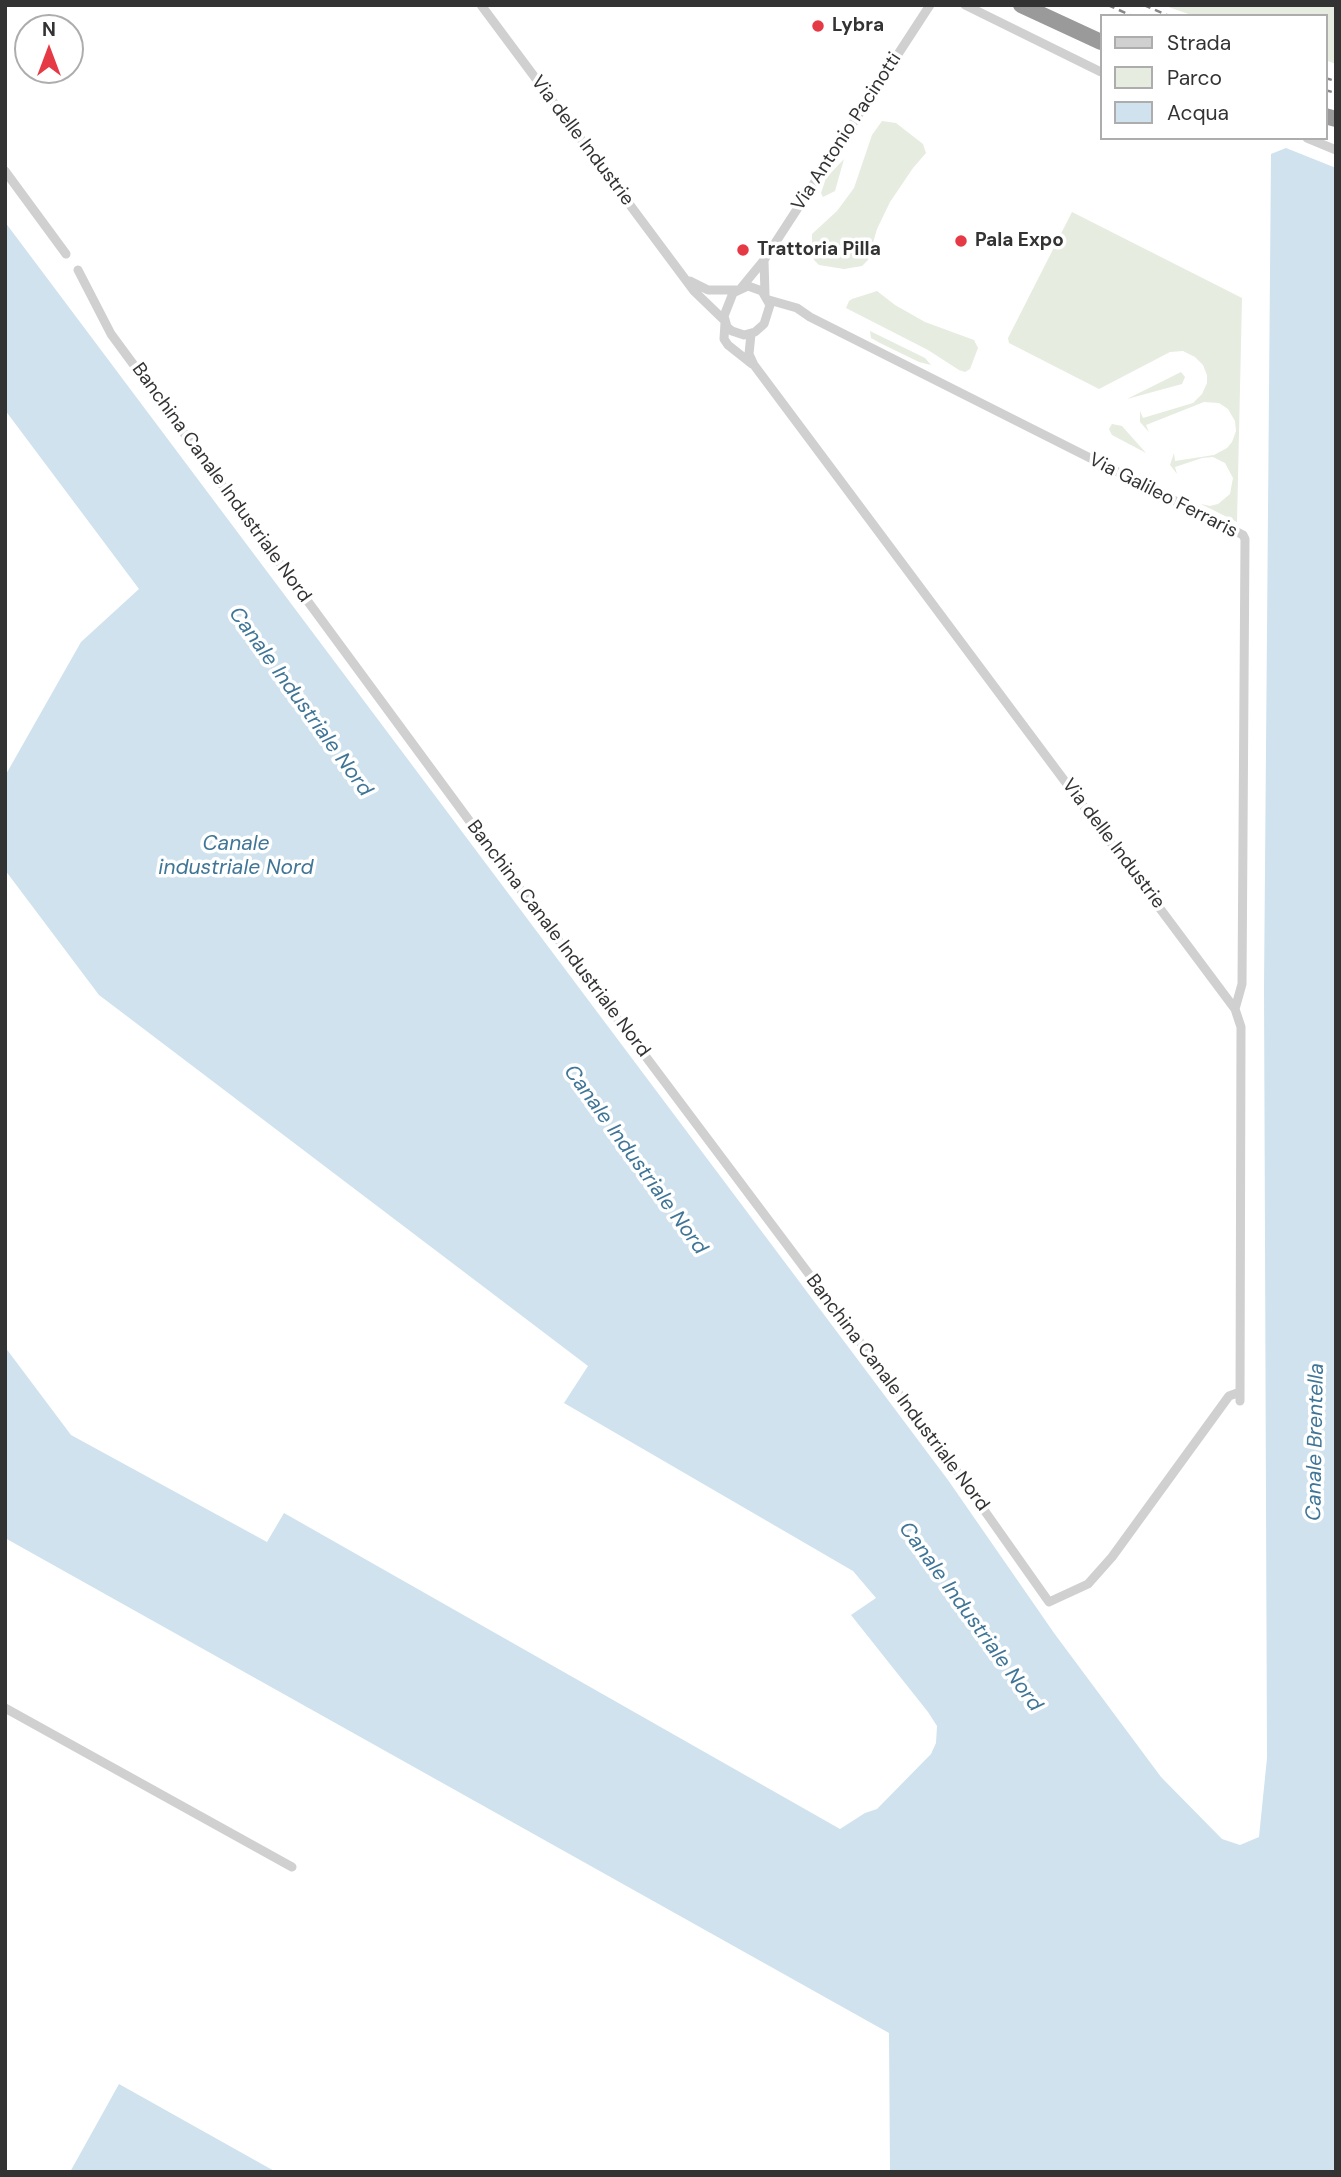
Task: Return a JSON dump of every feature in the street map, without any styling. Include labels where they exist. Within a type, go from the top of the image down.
[{"type":"highway","points":[[1021,5],[1100,42]]},
{"type":"highway","points":[[1047,5],[1100,30]]},
{"type":"street","name":"Via delle Industrie","points":[[481,5],[699,298],[725,321],[724,334],[728,345],[754,365],[1235,1009],[1241,1027],[1240,1397]]},
{"type":"street","name":"Via Antonio Pacinotti","points":[[739,289],[764,260],[930,5]]},
{"type":"street","points":[[965,5],[1100,72]]},
{"type":"street","points":[[1312,140],[1336,150]]},
{"type":"street","points":[[5,171],[66,254]]},
{"type":"street","points":[[764,260],[767,297],[771,305],[768,316],[759,329],[751,334],[732,331],[725,321],[726,308],[739,289],[754,287],[767,297]]},
{"type":"street","name":"Banchina Canale Industriale Nord","points":[[78,270],[111,334],[513,880],[936,1444],[1049,1602],[1088,1584],[1112,1557],[1229,1396],[1240,1397]]},
{"type":"street","name":"Via delle Industrie","points":[[683,276],[701,288],[719,291],[739,289]]},
{"type":"street","name":"Via Galileo Ferraris","points":[[767,297],[797,308],[810,317]]},
{"type":"street","name":"Via Galileo Ferraris","points":[[768,316],[787,309],[810,317],[1243,535],[1241,985],[1235,1009]]},
{"type":"street","points":[[751,334],[749,354],[754,365]]},
{"type":"street","points":[[5,1708],[292,1867]]},
{"type":"green space","points":[[1163,5],[1336,5],[1336,64],[1327,61],[1327,14],[1188,14]]},
{"type":"green space","points":[[882,121],[896,123],[923,144],[926,153],[890,202],[877,229],[868,260],[862,266],[844,269],[819,265],[814,260],[812,234],[837,211],[854,188],[872,135]]},
{"type":"green space","points":[[844,159],[835,191],[823,197],[821,193],[826,178]]},
{"type":"green space","points":[[1072,212],[1242,298],[1237,522],[1201,504],[1218,504],[1230,494],[1233,478],[1225,463],[1213,457],[1202,458],[1175,467],[1177,474],[1170,465],[1174,453],[1175,461],[1214,455],[1227,448],[1236,431],[1235,421],[1228,409],[1219,403],[1204,402],[1146,425],[1149,432],[1140,422],[1140,411],[1143,418],[1193,403],[1202,394],[1207,375],[1203,365],[1195,357],[1183,351],[1170,352],[1099,389],[1009,343],[1008,338]]},
{"type":"green space","points":[[877,291],[925,322],[974,340],[978,348],[970,369],[965,372],[959,370],[928,350],[846,308],[852,299]]},
{"type":"green space","points":[[870,331],[925,358],[931,365],[919,362],[871,338]]},
{"type":"green space","points":[[1181,372],[1185,377],[1182,384],[1127,399]]},
{"type":"green space","points":[[1112,424],[1122,426],[1146,453],[1112,435],[1109,429]]},
{"type":"water","points":[[1286,148],[1336,168],[1336,2172],[890,2172],[889,2033],[5,1538],[5,1347],[71,1435],[267,1542],[284,1513],[840,1829],[865,1813],[877,1809],[931,1754],[936,1743],[937,1726],[928,1712],[851,1615],[876,1598],[853,1571],[564,1403],[588,1366],[99,995],[5,870],[5,776],[81,642],[139,589],[5,410],[5,222],[948,1480],[1054,1633],[1161,1777],[1222,1839],[1240,1845],[1259,1837],[1267,1758],[1264,987],[1271,154]]},
{"type":"water","points":[[119,2084],[276,2172],[70,2172]]},
{"type":"railway","points":[[1108,5],[1128,14]]},
{"type":"railway","points":[[1144,5],[1164,14]]},
{"type":"railway","points":[[1327,79],[1336,81]]},
{"type":"railway","points":[[1327,91],[1336,93]]},
{"type":"place","name":"Lybra","points":[[818,26]]},
{"type":"place","name":"Pala Expo","points":[[961,241]]},
{"type":"place","name":"Trattoria Pilla","points":[[743,250]]},
{"type":"water label","name":"Canale Industriale Nord","points":[[300,702]]},
{"type":"water label","name":"Canale industriale Nord","points":[[236,856]]},
{"type":"water label","name":"Canale Industriale Nord","points":[[635,1160]]},
{"type":"water label","name":"Canale Brentella","points":[[1316,1442]]},
{"type":"water label","name":"Canale Industriale Nord","points":[[970,1617]]}]
